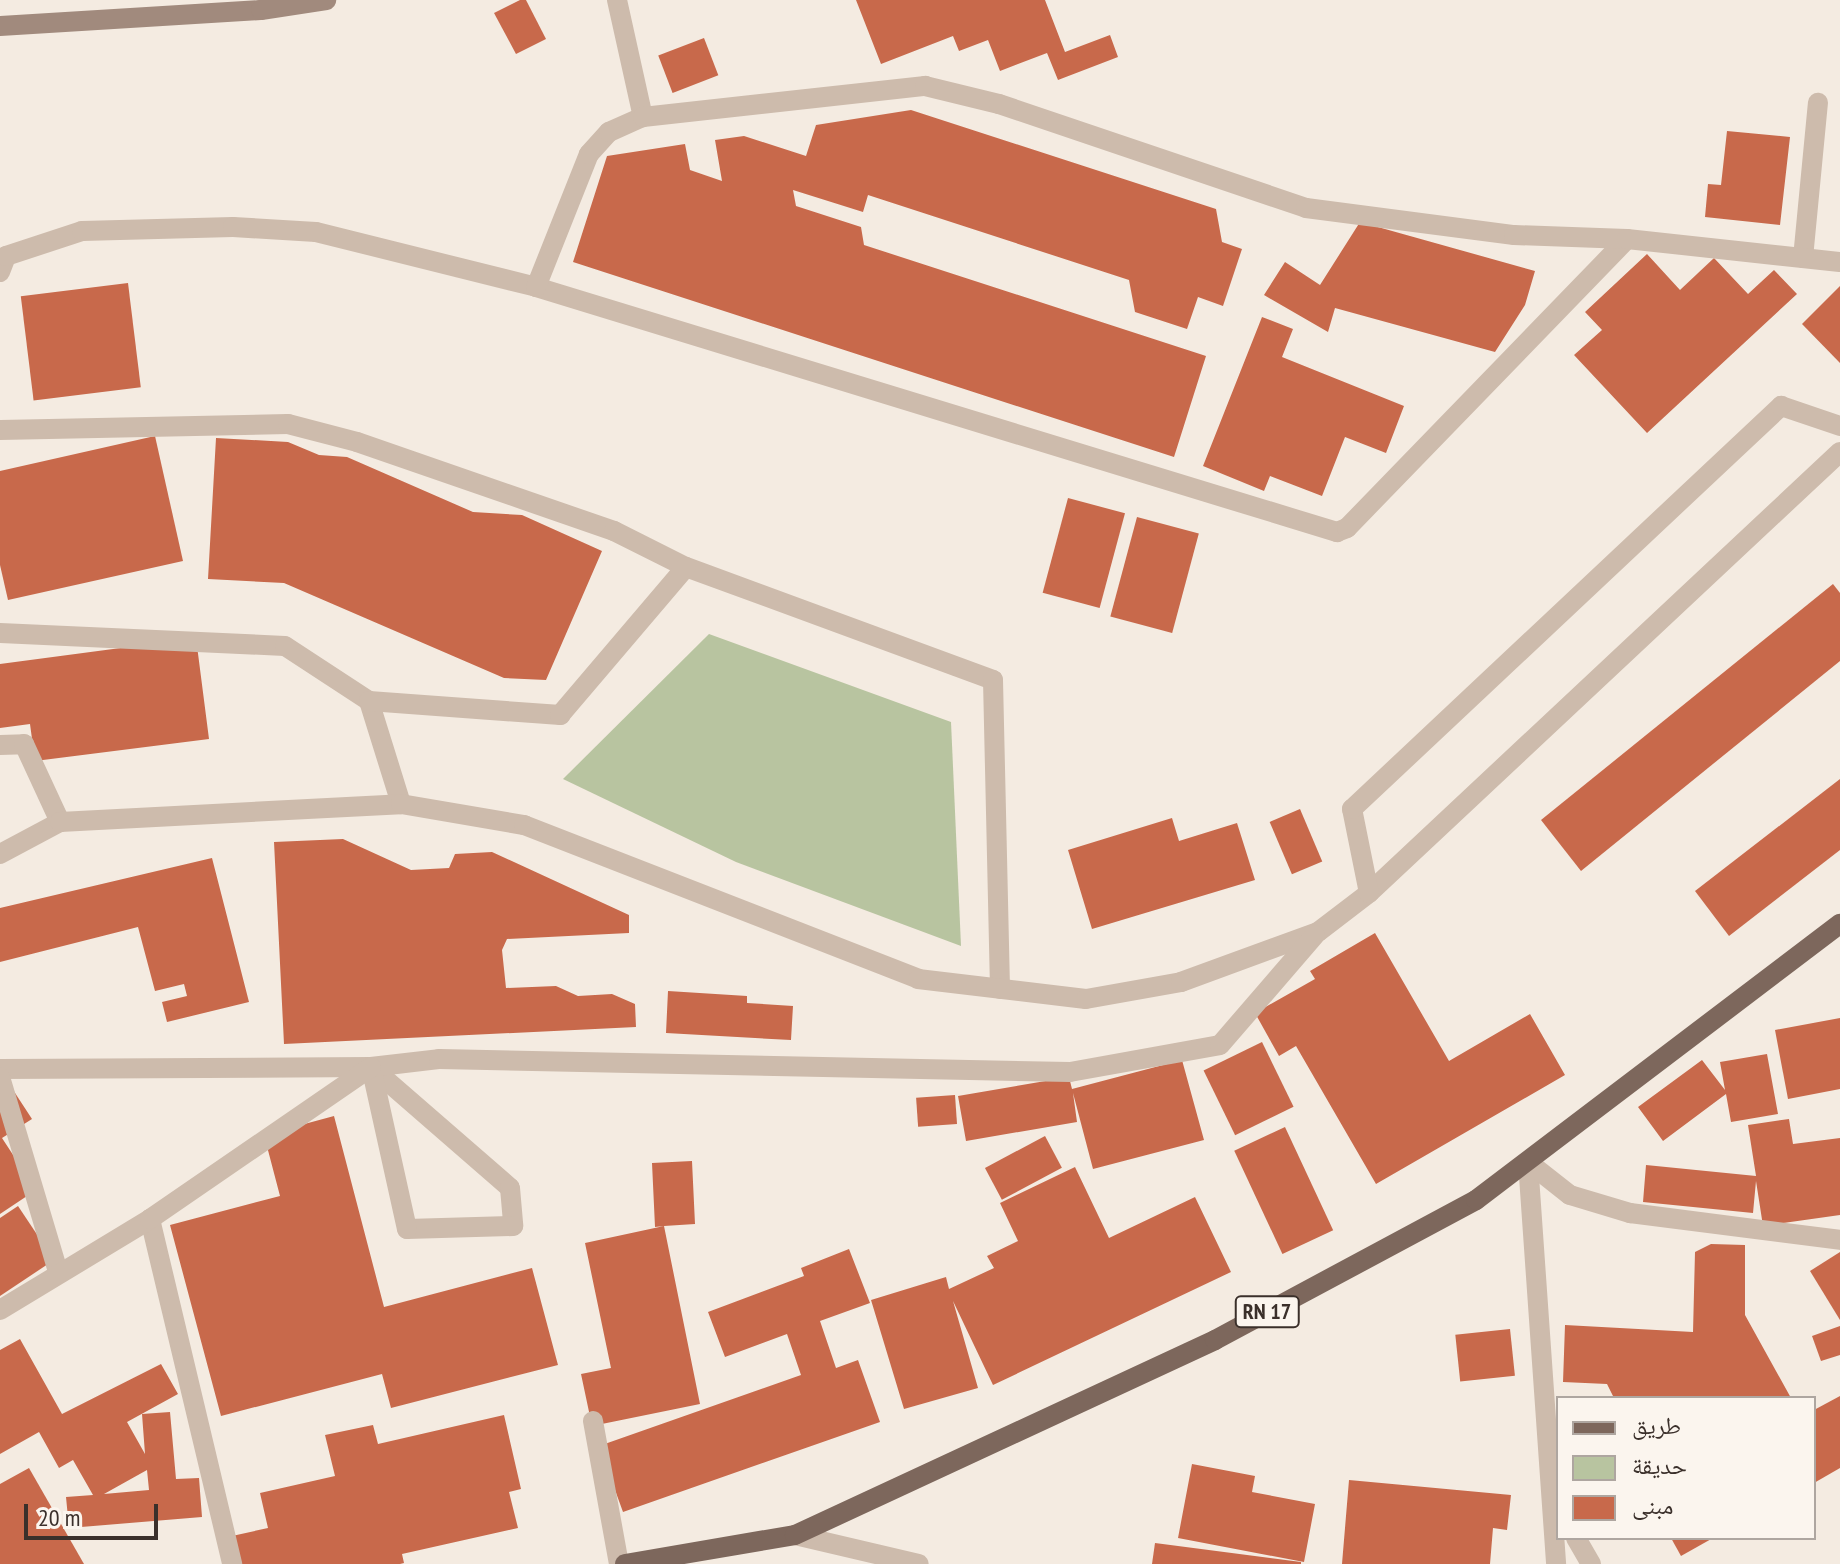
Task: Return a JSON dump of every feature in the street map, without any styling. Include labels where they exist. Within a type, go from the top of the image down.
[{"type":"main road","name":"RN 17","points":[[622,1564],[795,1535],[1215,1340],[1476,1200],[1840,924]]},
{"type":"street","points":[[0,26],[261,10],[326,0]]},
{"type":"street","points":[[617,0],[643,117]]},
{"type":"street","points":[[536,287],[589,154],[609,132],[643,117],[925,86],[999,104],[1306,208],[1514,235],[1627,239],[1840,262]]},
{"type":"street","points":[[1803,258],[1818,103]]},
{"type":"street","points":[[0,272],[6,256],[82,231],[233,227],[316,232],[536,287],[1337,532],[1347,528],[1627,239]]},
{"type":"street","points":[[1369,893],[1352,809],[1781,406],[1840,426]]},
{"type":"street","points":[[0,430],[288,424],[614,531],[686,567],[993,680],[1000,989]]},
{"type":"street","points":[[0,1069],[371,1067],[439,1059],[1070,1072],[1220,1045],[1318,932],[1369,893],[1840,452]]},
{"type":"street","points":[[0,633],[285,646],[369,701],[560,715],[686,567]]},
{"type":"street","points":[[369,701],[401,804]]},
{"type":"street","points":[[0,745],[24,744],[60,822]]},
{"type":"street","points":[[0,854],[60,822],[401,804],[524,825],[918,979],[1086,999],[1154,987],[1318,932]]},
{"type":"street","points":[[371,1067],[510,1188],[513,1226],[407,1229],[371,1067]]},
{"type":"street","points":[[0,1310],[58,1271],[150,1219],[371,1067]]},
{"type":"street","points":[[0,1077],[58,1271]]},
{"type":"street","points":[[1528,1162],[1570,1195],[1630,1213],[1840,1240]]},
{"type":"street","points":[[1528,1162],[1555,1503],[1556,1564]]},
{"type":"street","points":[[150,1219],[232,1564]]},
{"type":"street","points":[[593,1421],[622,1564]]},
{"type":"street","points":[[795,1535],[919,1564]]},
{"type":"street","points":[[1577,1540],[1591,1564]]},
{"type":"green space","points":[[709,634],[951,722],[961,946],[736,862],[563,779]]},
{"type":"building","points":[[526,0],[546,39],[516,54],[494,13]]},
{"type":"building","points":[[856,0],[1045,0],[1065,52],[1110,35],[1118,57],[1058,80],[1047,53],[1000,71],[988,40],[959,51],[953,36],[881,64]]},
{"type":"building","points":[[704,38],[718,75],[673,93],[658,56]]},
{"type":"building","points":[[911,110],[1216,209],[1222,242],[1242,249],[1223,306],[1198,297],[1187,329],[1135,312],[1129,280],[868,195],[863,212],[793,190],[796,206],[861,227],[864,245],[1206,356],[1174,457],[573,262],[607,156],[685,144],[690,170],[722,181],[715,140],[744,136],[806,156],[816,125]]},
{"type":"building","points":[[1727,131],[1790,137],[1780,225],[1705,217],[1708,184],[1721,185]]},
{"type":"building","points":[[1360,222],[1535,271],[1525,305],[1495,352],[1335,308],[1328,332],[1264,295],[1285,262],[1320,285]]},
{"type":"building","points":[[1647,254],[1680,290],[1714,258],[1748,294],[1774,270],[1797,294],[1647,433],[1574,355],[1602,330],[1585,312]]},
{"type":"building","points":[[128,283],[141,387],[34,400],[21,296]]},
{"type":"building","points":[[1840,286],[1840,363],[1802,324]]},
{"type":"building","points":[[1262,317],[1293,329],[1282,357],[1404,406],[1386,453],[1345,437],[1322,496],[1270,476],[1264,491],[1203,466]]},
{"type":"building","points":[[155,436],[183,561],[8,600],[0,565],[0,471]]},
{"type":"building","points":[[216,438],[288,442],[319,455],[347,457],[473,512],[522,515],[602,551],[546,680],[504,678],[284,583],[208,579]]},
{"type":"building","points":[[1068,498],[1125,513],[1100,608],[1043,593]]},
{"type":"building","points":[[1137,517],[1199,534],[1172,633],[1110,616]]},
{"type":"building","points":[[1833,584],[1840,593],[1840,661],[1581,871],[1541,820]]},
{"type":"building","points":[[196,638],[209,739],[35,761],[30,724],[0,728],[0,664]]},
{"type":"building","points":[[1840,779],[1840,850],[1729,936],[1695,891]]},
{"type":"building","points":[[1300,809],[1322,861],[1292,874],[1270,822]]},
{"type":"building","points":[[1172,818],[1179,841],[1237,823],[1255,880],[1092,929],[1068,850]]},
{"type":"building","points":[[343,839],[411,870],[449,868],[455,854],[492,852],[629,915],[629,933],[507,939],[502,950],[506,988],[556,986],[578,996],[612,994],[635,1004],[636,1027],[284,1044],[274,842]]},
{"type":"building","points":[[212,858],[249,1002],[167,1022],[162,1002],[187,996],[184,984],[155,991],[138,927],[0,962],[0,908]]},
{"type":"building","points":[[1375,933],[1449,1061],[1530,1014],[1565,1075],[1376,1184],[1296,1046],[1279,1056],[1255,1013],[1315,979],[1310,971]]},
{"type":"building","points":[[668,991],[747,996],[747,1003],[793,1006],[791,1040],[666,1033]]},
{"type":"building","points":[[1840,1018],[1840,1089],[1788,1099],[1775,1030]]},
{"type":"building","points":[[1262,1042],[1294,1107],[1235,1135],[1204,1070]]},
{"type":"building","points":[[1767,1054],[1778,1114],[1731,1122],[1726,1094],[1663,1141],[1638,1107],[1702,1060],[1725,1090],[1720,1062]]},
{"type":"building","points":[[1182,1060],[1204,1140],[1093,1169],[1073,1093],[1077,1122],[966,1141],[958,1096],[1069,1077],[1072,1089]]},
{"type":"building","points":[[0,1070],[32,1119],[2,1138],[36,1190],[0,1214]]},
{"type":"building","points":[[955,1095],[957,1124],[918,1127],[916,1098]]},
{"type":"building","points":[[334,1116],[384,1307],[532,1268],[558,1365],[391,1408],[382,1374],[221,1416],[170,1225],[280,1196],[264,1135]]},
{"type":"building","points":[[1789,1119],[1793,1144],[1840,1138],[1840,1215],[1763,1226],[1756,1181],[1753,1213],[1643,1202],[1646,1165],[1756,1176],[1748,1125]]},
{"type":"building","points":[[1285,1127],[1333,1230],[1282,1254],[1234,1151]]},
{"type":"building","points":[[1045,1136],[1062,1168],[1002,1200],[985,1168]]},
{"type":"building","points":[[692,1161],[695,1224],[655,1227],[652,1163]]},
{"type":"building","points":[[1075,1167],[1109,1238],[1195,1197],[1231,1272],[993,1385],[953,1301],[978,1388],[904,1409],[871,1300],[946,1277],[949,1289],[994,1268],[987,1256],[1018,1241],[1000,1203]]},
{"type":"building","points":[[18,1206],[54,1260],[0,1296],[0,1218]]},
{"type":"building","points":[[664,1226],[700,1404],[592,1426],[581,1374],[611,1368],[585,1243]]},
{"type":"building","points":[[1711,1244],[1745,1245],[1745,1315],[1790,1396],[1613,1396],[1607,1384],[1563,1382],[1565,1325],[1693,1332],[1695,1252]]},
{"type":"building","points":[[849,1249],[870,1303],[820,1321],[836,1368],[858,1360],[880,1422],[623,1512],[599,1446],[801,1375],[787,1334],[725,1357],[708,1312],[804,1276],[801,1268]]},
{"type":"building","points":[[1840,1252],[1840,1320],[1810,1271]]},
{"type":"building","points":[[1840,1326],[1840,1355],[1821,1361],[1812,1336]]},
{"type":"building","points":[[1510,1329],[1515,1376],[1460,1381],[1455,1335]]},
{"type":"building","points":[[20,1339],[62,1414],[161,1364],[178,1394],[127,1422],[145,1454],[142,1414],[170,1412],[176,1479],[199,1478],[202,1517],[69,1528],[66,1497],[93,1495],[73,1460],[59,1468],[39,1432],[0,1454],[0,1350]],"holes":[[[147,1470],[149,1490],[104,1494]]]},
{"type":"building","points":[[1840,1396],[1840,1468],[1816,1482],[1816,1409]]},
{"type":"building","points":[[504,1415],[521,1489],[509,1492],[518,1528],[402,1554],[404,1563],[400,1564],[238,1564],[232,1536],[268,1528],[260,1493],[335,1476],[325,1435],[373,1425],[378,1444]]},
{"type":"building","points":[[1192,1464],[1255,1476],[1252,1492],[1315,1504],[1304,1562],[1178,1538]]},
{"type":"building","points":[[29,1468],[84,1564],[0,1564],[0,1484]]},
{"type":"building","points":[[1349,1480],[1511,1495],[1507,1530],[1493,1528],[1490,1564],[1342,1564]]},
{"type":"building","points":[[1672,1540],[1709,1540],[1681,1556]]},
{"type":"building","points":[[1155,1543],[1301,1562],[1301,1564],[1152,1564]]}]
